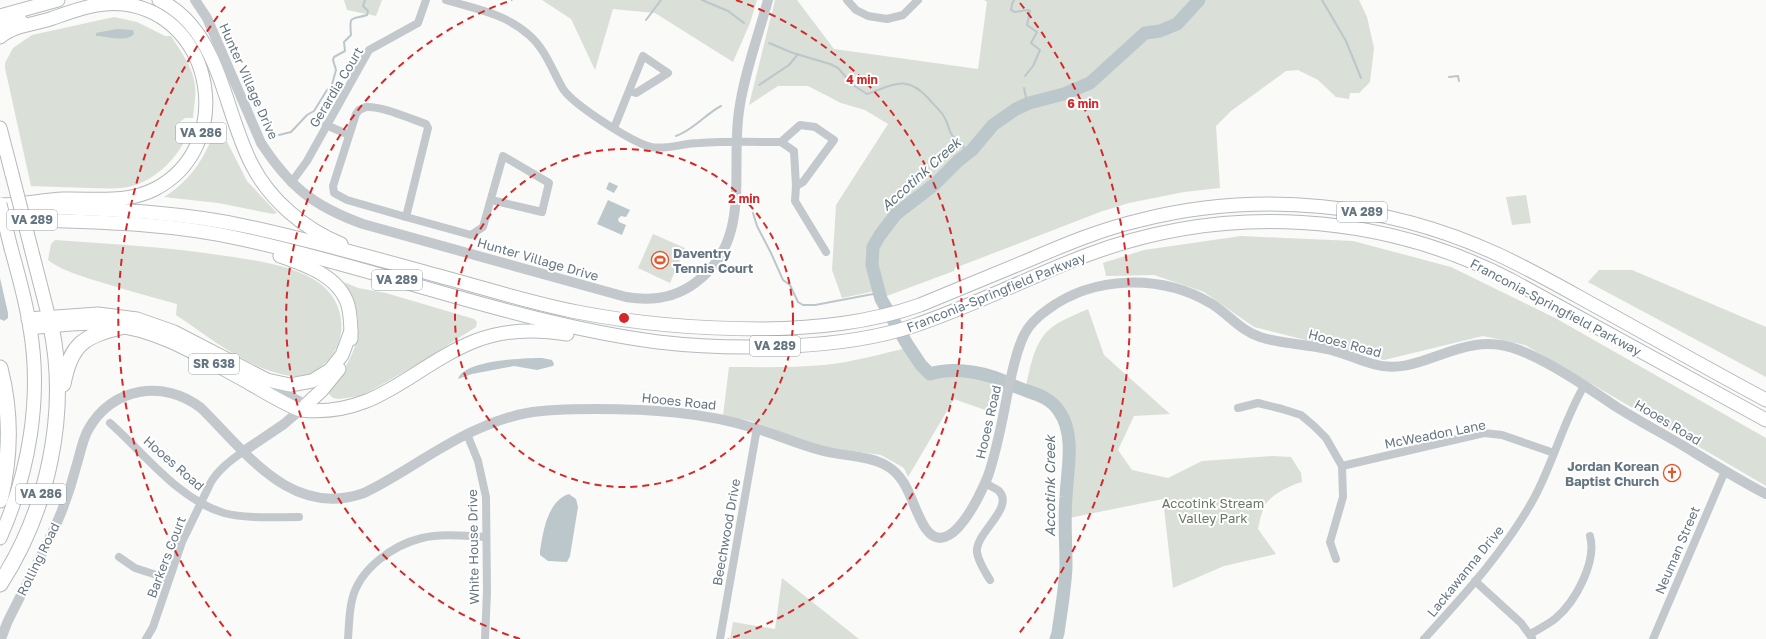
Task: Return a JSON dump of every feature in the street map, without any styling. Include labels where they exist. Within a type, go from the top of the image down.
[{"type":"highway","name":"VA 286","points":[[0,584],[28,530],[41,493],[50,456],[56,418],[57,368],[50,321]]},
{"type":"highway","points":[[56,418],[67,364],[74,351],[91,336],[124,326]]},
{"type":"highway","name":"VA 286","points":[[0,368],[6,394],[9,437],[7,464],[0,500]]},
{"type":"main road","points":[[0,16],[58,0]]},
{"type":"main road","points":[[159,0],[183,16],[205,43],[250,162],[268,190],[289,211],[305,224],[334,241],[407,263],[457,281]]},
{"type":"main road","name":"VA 286","points":[[0,37],[11,30],[39,23],[73,11],[106,4],[132,6],[156,14],[177,29],[193,50],[203,78],[206,106],[201,133],[189,157],[178,171],[163,184],[146,193],[117,200],[62,199],[3,205]]},
{"type":"main road","points":[[0,8],[26,8]]},
{"type":"main road","points":[[0,27],[73,11]]},
{"type":"main road","name":"VA 286","points":[[0,128],[50,321]]},
{"type":"main road","name":"Franconia-Springfield Parkway","points":[[3,205],[141,211],[198,217],[268,231],[565,309],[654,323],[704,328],[755,329],[806,328],[855,322],[897,312],[932,300],[1079,239],[1141,220],[1198,209],[1243,204],[1295,204],[1328,207],[1366,212],[1410,222],[1448,234],[1496,254],[1766,400]]},
{"type":"main road","points":[[0,538],[18,489],[30,441],[34,389],[34,360],[29,323],[11,248],[3,205]]},
{"type":"main road","name":"Franconia-Springfield Parkway","points":[[0,219],[134,224],[188,229],[244,239],[540,319],[658,342],[712,346],[813,344],[859,339],[913,326],[1088,254],[1125,242],[1162,233],[1200,226],[1238,222],[1289,221],[1340,226],[1378,232],[1416,242],[1463,258],[1493,271],[1766,420]]},
{"type":"main road","points":[[134,224],[172,233],[240,245],[285,258],[316,270],[334,284],[346,300],[351,317],[351,343],[342,363],[322,390],[303,408]]},
{"type":"main road","name":"SR 638","points":[[29,323],[98,314],[137,319],[174,332],[231,362]]},
{"type":"main road","name":"SR 638","points":[[50,321],[124,326],[148,332],[172,342],[303,408]]},
{"type":"main road","points":[[303,408],[340,409],[361,404],[380,396],[464,345],[476,340],[505,333],[536,330],[610,341],[658,342]]},
{"type":"main road","points":[[231,362],[278,383],[290,385],[305,383],[318,378],[335,365],[345,349],[351,331]]},
{"type":"street","name":"Hunter Village Drive","points":[[195,0],[207,18],[261,142],[271,158],[291,183],[308,198],[323,207],[363,224],[626,297],[654,299],[676,294],[693,285],[711,270],[724,252],[733,222],[736,143],[743,88],[768,0]]},
{"type":"street","name":"Gerardia Court","points":[[291,183],[307,161],[369,50],[418,23],[426,0]]},
{"type":"street","points":[[446,0],[507,19],[522,29],[545,53],[563,89],[569,97],[637,142],[659,148],[697,143],[781,142],[794,151],[796,186],[795,201],[826,252]]},
{"type":"street","points":[[847,0],[856,10],[868,16],[887,19],[903,15],[918,0]]},
{"type":"street","points":[[614,128],[629,90],[643,56],[668,73],[636,93],[629,90]]},
{"type":"street","points":[[406,217],[428,128],[426,124],[388,111],[366,107],[359,110],[356,114],[332,186],[334,193],[346,200],[406,217],[471,235],[483,227],[503,156],[549,183],[542,212],[491,200]]},
{"type":"street","points":[[326,125],[349,135]]},
{"type":"street","points":[[781,142],[800,125],[815,127],[834,140],[803,182],[796,186]]},
{"type":"street","name":"Hooes Road","points":[[244,451],[268,475],[288,488],[316,497],[343,498],[356,496],[373,489],[437,450],[467,434],[516,415],[551,410],[583,409],[680,412],[757,428],[819,450],[874,460],[886,465],[895,472],[903,482],[929,533],[938,538],[948,537],[955,532],[970,511],[992,466],[1014,363],[1020,344],[1027,330],[1050,308],[1075,295],[1098,287],[1117,283],[1138,282],[1170,287],[1200,298],[1221,310],[1246,330],[1260,337],[1329,349],[1376,365],[1390,367],[1405,366],[1466,346],[1493,344],[1509,347],[1528,354],[1584,386],[1766,494]]},
{"type":"street","name":"SR 638","points":[[231,362],[303,408]]},
{"type":"street","name":"Lackawanna Drive","points":[[1424,639],[1489,565],[1522,518],[1541,482],[1577,398],[1584,386]]},
{"type":"street","name":"Rolling Road","points":[[1,639],[7,623],[60,514],[72,484],[88,430],[94,420],[108,406],[135,393],[155,390],[175,393],[188,399],[200,408],[244,451]]},
{"type":"street","points":[[1238,408],[1258,403],[1301,415],[1326,438],[1342,466],[1343,497],[1330,542],[1336,559]]},
{"type":"street","points":[[244,451],[277,429],[303,408]]},
{"type":"street","name":"Hooes Road","points":[[110,423],[179,488],[201,502],[222,512],[234,515],[299,517]]},
{"type":"street","name":"Beechwood Drive","points":[[720,639],[757,428]]},
{"type":"street","name":"White House Drive","points":[[467,434],[478,461],[486,497],[487,591],[485,639]]},
{"type":"street","name":"McWeadon Lane","points":[[1342,466],[1484,434],[1502,435],[1554,452]]},
{"type":"street","name":"Barkers Court","points":[[146,639],[153,627],[182,542],[215,475],[232,459],[244,451]]},
{"type":"street","name":"Neuman Street","points":[[1652,639],[1725,471]]},
{"type":"street","points":[[985,483],[998,490],[1002,501],[999,513],[984,533],[978,544],[978,558],[990,580]]},
{"type":"street","points":[[348,639],[352,599],[358,584],[377,562],[391,551],[422,538],[435,536],[486,537]]},
{"type":"street","points":[[1475,580],[1521,623],[1532,637],[1556,618],[1574,597],[1591,559],[1592,544],[1590,536]]},
{"type":"street","points":[[120,557],[135,568],[169,579]]},
{"type":"green space","points":[[344,0],[382,0],[376,16],[347,10]]},
{"type":"green space","points":[[542,0],[757,0],[750,23],[733,62],[655,13],[613,9],[595,70],[571,19]]},
{"type":"green space","points":[[775,0],[797,0],[834,49],[978,69],[987,2],[984,0],[1359,0],[1367,17],[1374,48],[1370,82],[1359,93],[1350,93],[1349,99],[1336,97],[1318,80],[1298,70],[1286,71],[1231,111],[1216,126],[1220,188],[1184,192],[1129,203],[1100,212],[955,268],[954,271],[884,297],[880,290],[842,298],[832,270],[836,205],[888,124],[865,110],[841,103],[808,86],[778,86],[749,105]]},
{"type":"green space","points":[[114,17],[137,22],[165,36],[171,36],[184,57],[190,68],[195,85],[193,118],[185,118],[177,124],[191,127],[187,136],[170,162],[154,176],[135,185],[124,188],[31,186],[5,63],[13,48],[32,35]]},
{"type":"green space","points":[[218,124],[247,181],[277,213],[273,214],[218,203],[164,197],[191,174],[203,156]]},
{"type":"green space","points":[[1526,195],[1531,223],[1512,225],[1506,197]]},
{"type":"green space","name":"Daventry Tennis Court","points":[[653,234],[685,248],[670,283],[638,268]]},
{"type":"green space","points":[[1241,236],[1353,241],[1451,267],[1557,319],[1766,438],[1766,486],[1525,345],[1483,336],[1384,360],[1254,327],[1204,292],[1154,275],[1106,276],[1103,263],[1144,250]]},
{"type":"green space","points":[[55,240],[183,250],[259,261],[293,270],[313,279],[325,287],[339,310],[341,335],[336,348],[329,359],[311,373],[290,376],[274,372],[259,367],[230,352],[176,315],[177,304],[90,279],[52,263],[48,260],[51,244]]},
{"type":"green space","points":[[1599,270],[1632,270],[1766,327],[1766,377],[1588,282]]},
{"type":"green space","points":[[344,282],[358,288],[386,293],[474,319],[477,322],[476,327],[413,367],[361,396],[339,399],[333,398],[329,394],[330,390],[338,380],[355,347],[358,326],[355,304]]},
{"type":"green space","name":"Accotink Stream Valley Park","points":[[1088,309],[1104,355],[1170,414],[1134,416],[1118,450],[1132,470],[1168,478],[1202,461],[1272,456],[1291,457],[1301,473],[1302,482],[1284,489],[1269,500],[1263,510],[1258,529],[1276,554],[1224,566],[1173,588],[1163,499],[1069,518],[1073,461],[1071,431],[1062,408],[1025,391],[1035,352],[1044,335],[1060,322]]},
{"type":"green space","points":[[910,347],[920,369],[954,364],[976,369],[994,377],[988,411],[954,399],[908,477],[904,468],[881,455],[817,446],[751,421],[723,416],[729,367],[788,367],[835,364]]},
{"type":"green space","points":[[782,578],[859,639],[730,639],[733,622],[775,629]]},
{"type":"shaded area","points":[[117,29],[133,30],[134,34],[131,37],[121,39],[96,36],[96,33]]},
{"type":"shaded area","points":[[609,182],[618,186],[614,193],[606,189]]},
{"type":"shaded area","points":[[608,200],[630,210],[626,217],[621,216],[618,219],[619,222],[626,225],[622,235],[597,224]]},
{"type":"shaded area","points":[[0,278],[8,313],[8,318],[4,321],[0,319]]},
{"type":"shaded area","points":[[542,358],[552,360],[554,364],[553,366],[537,370],[514,366],[472,374],[458,379],[463,373],[471,368],[483,364],[496,361]]},
{"type":"shaded area","points":[[569,494],[576,499],[578,507],[570,556],[567,562],[548,561],[540,555],[547,518],[556,503]]},
{"type":"waterway","points":[[279,135],[291,132],[307,115],[314,111],[327,90],[331,88],[336,70],[333,60],[334,57],[345,51],[344,42],[351,35],[350,24],[352,19],[367,15],[368,11],[363,6],[365,0]]},
{"type":"waterway","points":[[646,20],[661,0]]},
{"type":"waterway","points":[[702,0],[728,11],[744,23]]},
{"type":"waterway","points":[[1014,0],[1011,10],[1015,12],[1030,11],[1027,25],[1037,32],[1031,43],[1040,50],[1033,66],[1025,76]]},
{"type":"waterway","name":"Accotink Creek","points":[[1056,639],[1063,600],[1066,567],[1065,514],[1069,464],[1069,442],[1064,420],[1054,405],[1044,397],[993,377],[961,371],[930,374],[921,365],[907,344],[881,299],[872,265],[873,247],[896,214],[935,184],[958,161],[972,150],[993,125],[1016,109],[1029,103],[1064,94],[1090,83],[1145,33],[1160,31],[1177,24],[1199,0]]},
{"type":"waterway","points":[[1322,0],[1346,41],[1361,78]]},
{"type":"waterway","points":[[769,43],[793,53],[830,64],[838,68],[853,85],[867,94],[892,85],[906,84],[913,86],[928,98],[941,113],[946,120],[953,137],[963,144],[965,155]]},
{"type":"waterway","points":[[759,85],[789,65],[798,54]]},
{"type":"waterway","points":[[1449,77],[1458,76],[1459,81]]},
{"type":"waterway","points":[[1024,88],[1026,98],[1024,105]]},
{"type":"waterway","points":[[676,136],[689,130],[721,106]]},
{"type":"waterway","points":[[753,213],[757,226],[783,280],[790,285],[798,302],[803,305],[815,305],[873,294],[881,299]]},
{"type":"place","name":"Daventry Tennis Court","points":[[660,260]]},
{"type":"place","name":"Jordan Korean Baptist Church","points":[[1672,473]]}]
